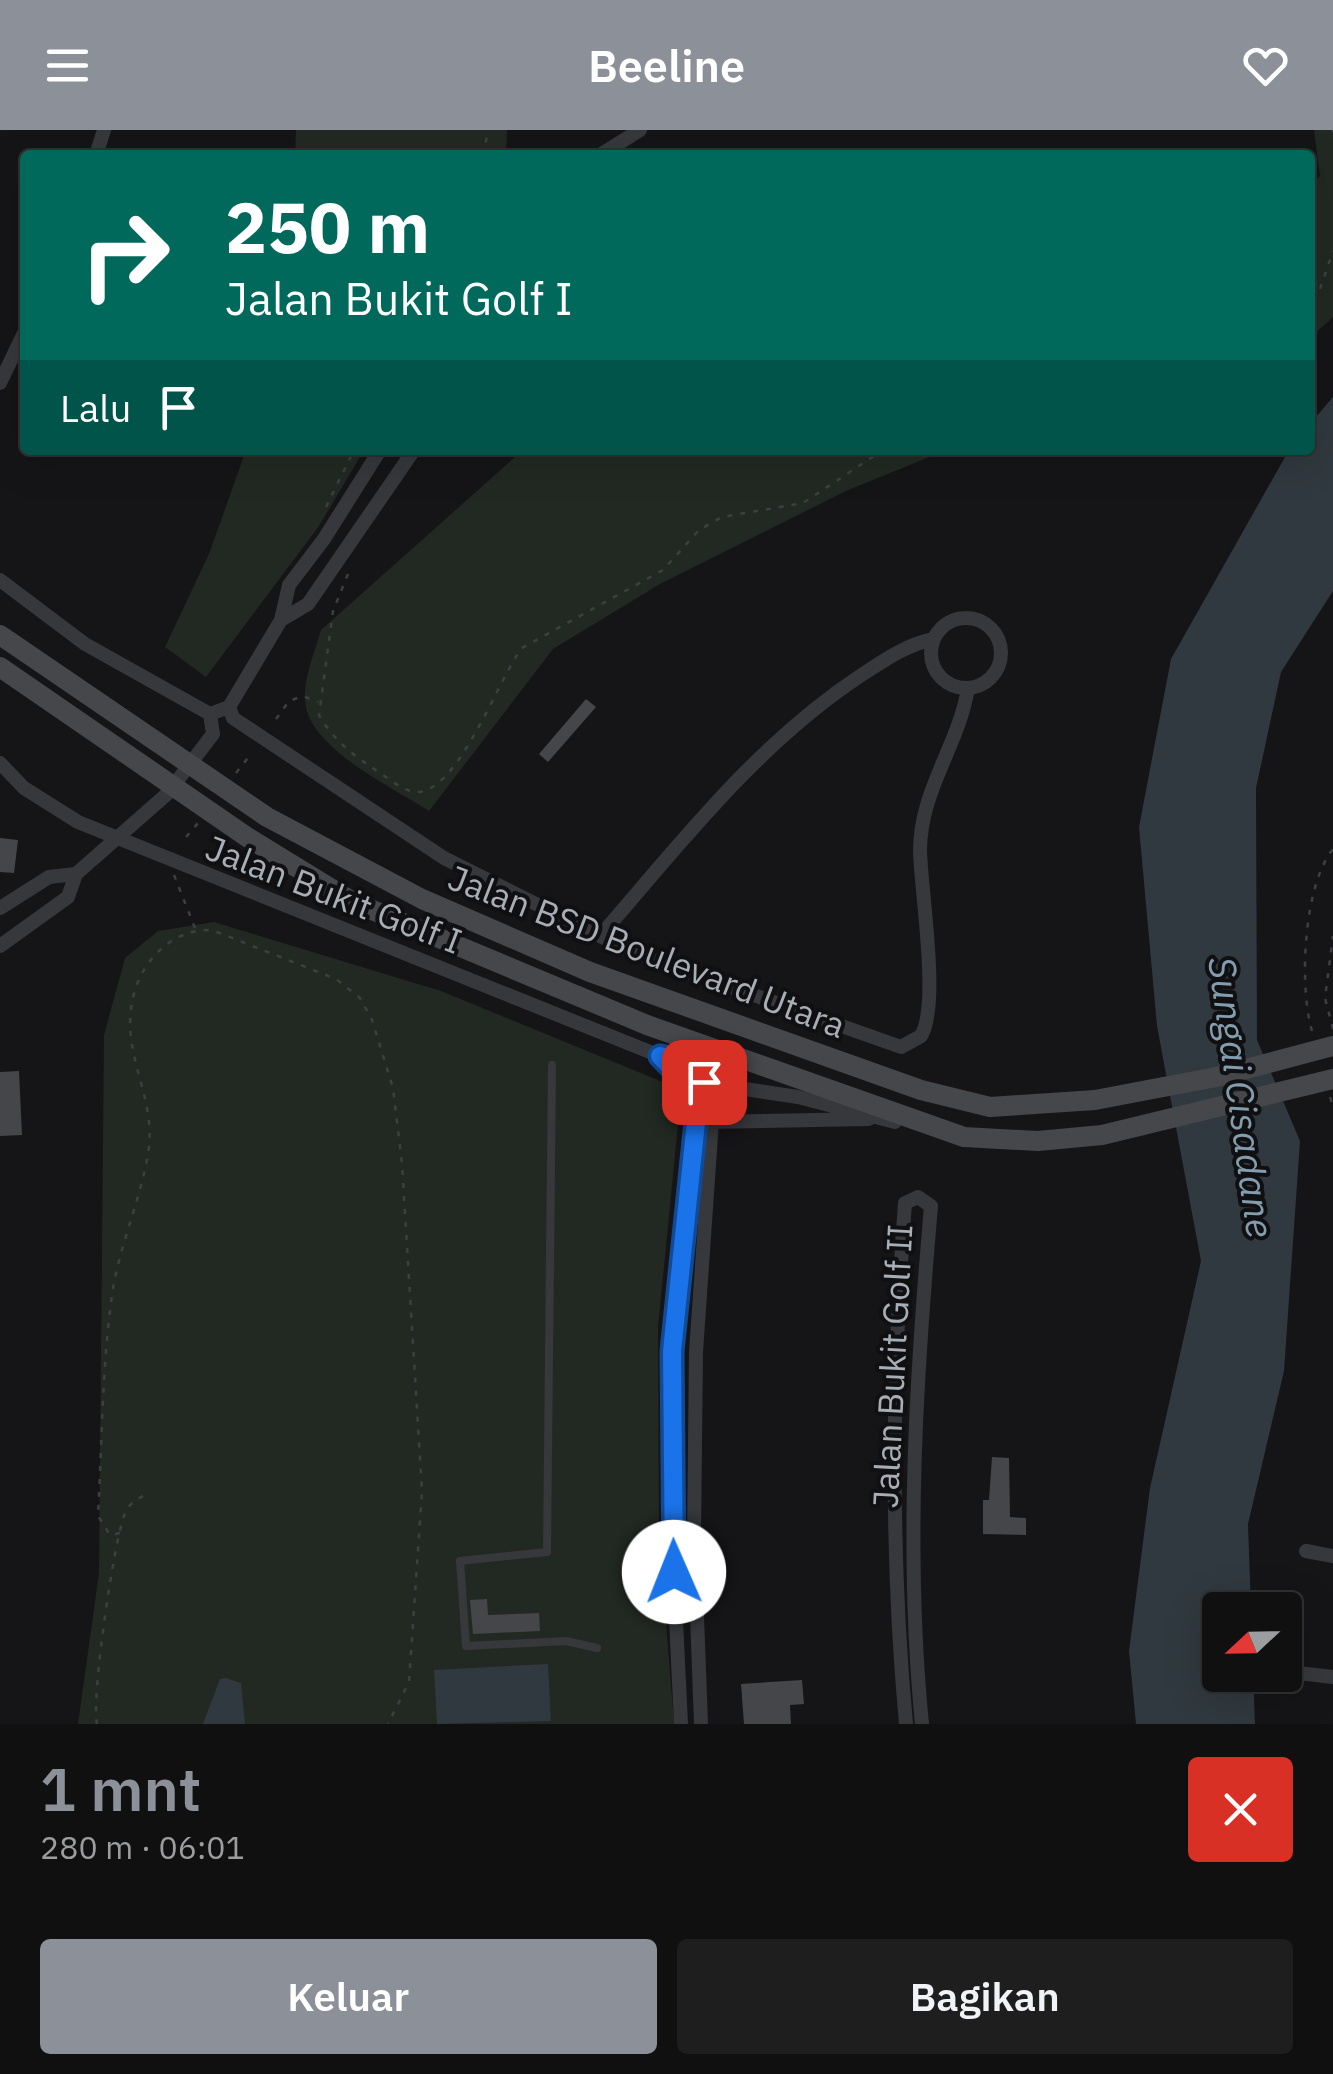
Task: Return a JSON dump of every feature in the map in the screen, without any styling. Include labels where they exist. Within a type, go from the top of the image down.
[{"type":"main road","name":"Jalan BSD Boulevard Utara","points":[[0,635],[267,817],[422,899],[590,972],[872,1073],[990,1107],[1095,1100],[1216,1077],[1333,1046]]},
{"type":"main road","name":"Jalan BSD Boulevard Utara","points":[[0,667],[247,837],[353,902],[417,932],[647,1024],[964,1137],[1038,1141],[1102,1135],[1330,1084]]},
{"type":"street","points":[[608,150],[640,130]]},
{"type":"street","points":[[0,382],[20,341]]},
{"type":"street","points":[[212,719],[231,712],[281,620],[289,585],[324,539],[377,455]]},
{"type":"street","points":[[281,620],[308,604],[411,455]]},
{"type":"street","points":[[324,539],[344,554]]},
{"type":"street","points":[[0,580],[85,644],[212,719]]},
{"type":"street","points":[[600,936],[759,755],[845,686],[909,646],[934,639],[950,622],[965,618],[980,621],[997,637],[998,667],[983,684],[968,688],[951,684],[938,673],[932,656],[934,639]]},
{"type":"street","points":[[231,712],[444,858],[632,952],[894,1045],[913,1044],[924,1030],[929,1007],[921,833],[934,778],[968,688]]},
{"type":"street","points":[[0,946],[68,897],[76,874],[167,794],[213,734],[212,719]]},
{"type":"street","name":"Jalan Bukit Golf I","points":[[0,763],[24,788],[58,810],[118,838],[660,1056],[681,1060],[704,1082],[798,1096],[964,1137]]},
{"type":"street","points":[[0,908],[48,877],[76,874]]},
{"type":"street","points":[[660,1056],[685,1082],[696,1122],[672,1351],[672,1536],[681,1724]]},
{"type":"street","points":[[701,1724],[694,1535],[696,1352],[712,1121],[704,1082]]},
{"type":"street","name":"Jalan Bukit Golf I","points":[[696,1122],[880,1118]]},
{"type":"street","name":"Jalan Bukit Golf II","points":[[906,1724],[896,1552],[897,1345],[905,1203],[918,1197],[930,1206],[912,1444],[916,1663],[922,1724]]},
{"type":"street","points":[[1306,1551],[1333,1556]]},
{"type":"street","points":[[1302,1673],[1333,1677]]},
{"type":"lane","points":[[552,1065],[546,1552],[460,1561],[466,1646],[566,1642],[598,1648]]},
{"type":"path","points":[[1315,292],[1333,250]]},
{"type":"path","points":[[323,514],[352,455]]},
{"type":"path","points":[[344,554],[354,562],[333,610],[318,702],[324,724],[345,750],[402,788],[418,792],[435,786],[450,774],[468,740],[494,708],[511,662],[522,648],[663,570],[710,524],[804,502],[875,455]]},
{"type":"path","points":[[276,718],[290,701],[303,696],[318,702]]},
{"type":"path","points":[[1312,1034],[1302,986],[1316,888],[1324,860],[1333,849]]},
{"type":"path","points":[[173,874],[195,929]]},
{"type":"path","points":[[120,1532],[110,1534],[98,1516],[112,1296],[149,1147],[150,1118],[128,1037],[134,992],[148,960],[195,929],[212,930],[336,979],[360,998],[372,1020],[393,1088],[402,1164],[422,1492],[410,1682],[388,1724]]},
{"type":"path","points":[[1333,936],[1325,998],[1333,1030]]},
{"type":"path","points":[[1330,1084],[1333,1107]]},
{"type":"path","points":[[97,1724],[120,1532],[127,1508],[148,1493]]},
{"type":"shaded area","points":[[296,130],[507,130],[506,150],[295,150]]},
{"type":"shaded area","points":[[1314,130],[1333,130],[1333,317],[1315,333],[1315,181],[1320,176]]},
{"type":"shaded area","points":[[244,455],[361,455],[319,526],[206,677],[165,647],[209,554]]},
{"type":"shaded area","points":[[517,455],[935,455],[848,490],[660,584],[553,649],[429,811],[339,753],[312,723],[305,688],[321,630]]},
{"type":"shaded area","points":[[214,922],[441,991],[665,1083],[679,1114],[658,1327],[659,1533],[674,1724],[78,1724],[99,1573],[104,1035],[125,958],[158,931]]},
{"type":"water","name":"Sungai Cisadane","points":[[1333,397],[1333,591],[1281,672],[1256,788],[1257,1040],[1300,1141],[1284,1371],[1248,1524],[1250,1592],[1202,1592],[1202,1692],[1254,1692],[1255,1724],[1136,1724],[1129,1651],[1150,1488],[1201,1261],[1157,1026],[1139,827],[1171,659],[1286,455],[1315,455],[1315,418]]},
{"type":"water","points":[[548,1664],[551,1721],[437,1724],[434,1670]]},
{"type":"water","points":[[220,1679],[241,1683],[245,1724],[203,1724]]},
{"type":"building","points":[[586,699],[596,707],[548,762],[539,754]]},
{"type":"building","points":[[0,838],[18,840],[14,873],[0,872]]},
{"type":"building","points":[[19,1071],[22,1135],[0,1136],[0,1072]]},
{"type":"building","points":[[992,1457],[1009,1458],[1010,1517],[1026,1518],[1026,1535],[983,1534],[983,1500],[989,1500]]},
{"type":"building","points":[[487,1599],[488,1615],[539,1613],[540,1631],[473,1634],[470,1600]]},
{"type":"building","points":[[802,1680],[804,1704],[790,1705],[791,1724],[744,1724],[741,1684]]},
{"type":"route","points":[[674,1572],[672,1351],[696,1122],[685,1082],[660,1056],[681,1060],[704,1082]]}]
